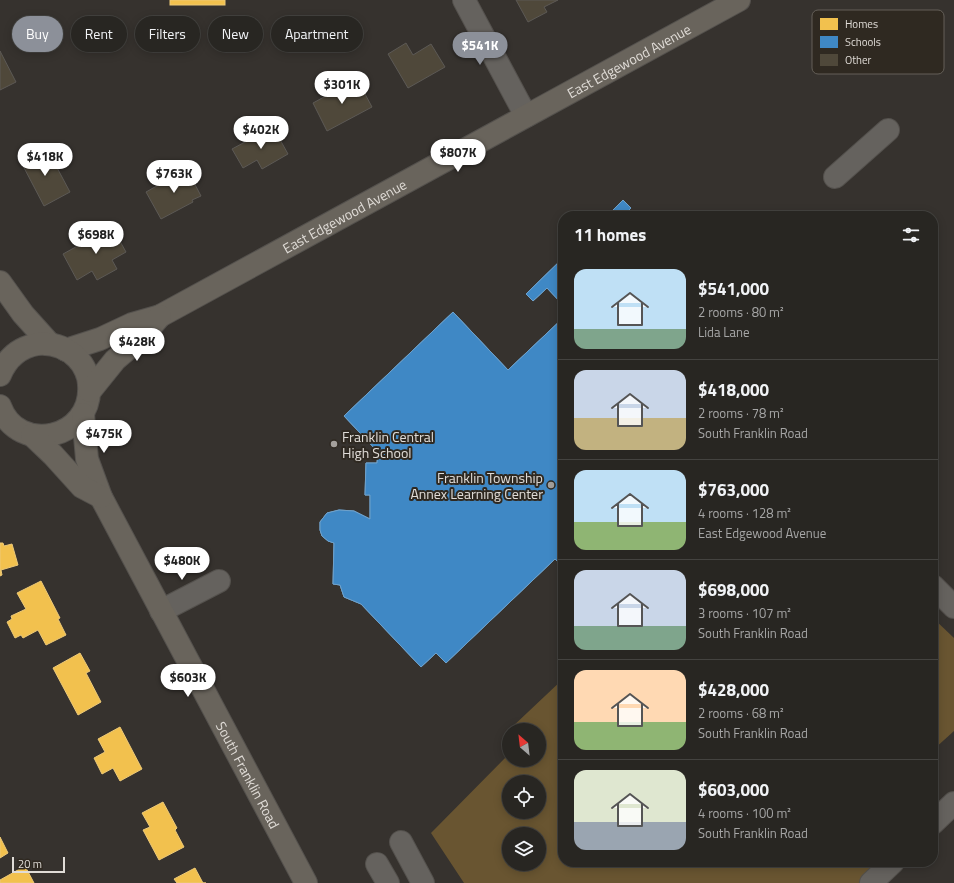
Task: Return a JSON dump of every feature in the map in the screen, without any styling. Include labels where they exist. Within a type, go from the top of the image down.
[{"type":"main road","name":"East Edgewood Avenue","points":[[160,316],[739,0]]},
{"type":"main road","points":[[0,282],[23,314],[58,347],[79,360],[84,367],[88,378],[90,391],[87,407],[72,427],[49,436],[32,435]]},
{"type":"main road","points":[[0,375],[6,363],[18,351],[34,345],[58,347],[100,339],[132,324],[160,316]]},
{"type":"main road","points":[[90,391],[118,357],[142,336],[160,316]]},
{"type":"main road","name":"South Franklin Road","points":[[83,414],[87,459],[101,497],[306,883]]},
{"type":"main road","points":[[4,418],[17,428],[32,435],[53,455],[82,487],[101,497]]},
{"type":"street","points":[[464,0],[526,116]]},
{"type":"street","points":[[835,177],[888,130]]},
{"type":"street","points":[[161,611],[219,581]]},
{"type":"street","points":[[938,591],[954,606]]},
{"type":"street","points":[[938,818],[954,803]]},
{"type":"street","points":[[401,842],[423,883]]},
{"type":"street","points":[[377,864],[388,883]]},
{"type":"street","points":[[871,883],[888,867]]},
{"type":"shaded area","points":[[938,623],[954,638],[954,731],[938,745]]},
{"type":"shaded area","points":[[558,684],[558,867],[877,867],[859,883],[464,883],[431,833],[502,761],[502,767],[546,767],[546,723],[516,723]]},
{"type":"building: Homes","points":[[170,0],[225,0],[225,5],[170,5]]},
{"type":"building: Homes","points":[[0,543],[3,543],[4,546],[12,544],[18,565],[1,570],[2,575],[0,576]]},
{"type":"building: Homes","points":[[41,581],[60,618],[58,619],[66,635],[46,645],[38,630],[23,638],[21,635],[15,638],[7,622],[12,619],[11,616],[26,609],[17,593]]},
{"type":"building: Homes","points":[[80,653],[90,671],[86,673],[101,702],[78,715],[53,668]]},
{"type":"building: Homes","points":[[120,727],[142,769],[120,781],[113,768],[102,774],[94,758],[105,752],[98,739]]},
{"type":"building: Homes","points":[[163,802],[177,828],[175,830],[184,847],[159,860],[143,830],[150,827],[142,813]]},
{"type":"building: Homes","points":[[0,837],[8,853],[0,858]]},
{"type":"building: Homes","points":[[25,866],[34,883],[0,883],[0,880]]},
{"type":"building: Homes","points":[[195,868],[203,883],[177,883],[174,879]]},
{"type":"building: Schools","points":[[623,200],[631,208],[628,211],[612,211]]},
{"type":"building: Schools","points":[[623,200],[631,208],[628,211],[612,211]]},
{"type":"building: Schools","points":[[558,263],[558,300],[547,288],[533,301],[526,294]]},
{"type":"building: Schools","points":[[558,263],[558,300],[547,288],[533,301],[526,294]]},
{"type":"building: Schools","points":[[453,312],[508,370],[558,323],[558,562],[555,559],[446,663],[436,653],[421,667],[361,604],[344,597],[340,585],[333,584],[334,543],[328,541],[322,536],[320,522],[327,513],[339,510],[354,511],[370,519],[370,495],[365,495],[366,463],[377,463],[378,452],[344,416]]},
{"type":"building: Schools","points":[[453,312],[508,370],[558,323],[558,562],[555,559],[446,663],[436,653],[421,667],[361,604],[344,597],[340,585],[333,584],[334,543],[328,541],[322,536],[320,522],[327,513],[339,510],[354,511],[370,519],[370,495],[365,495],[366,463],[377,463],[378,452],[344,416]]},
{"type":"building: Other","points":[[516,0],[558,0],[544,7],[547,12],[528,22]]},
{"type":"building: Other","points":[[406,43],[413,55],[431,44],[445,67],[408,88],[388,54]]},
{"type":"building: Other","points":[[0,51],[16,82],[0,90]]},
{"type":"building: Other","points":[[357,79],[372,107],[327,131],[313,103]]},
{"type":"building: Other","points":[[273,127],[288,154],[262,169],[257,160],[243,168],[232,149]]},
{"type":"building: Other","points":[[47,149],[70,192],[44,206],[21,162]]},
{"type":"building: Other","points":[[187,169],[201,196],[192,200],[193,202],[161,219],[146,192]]},
{"type":"building: Other","points":[[112,227],[126,252],[112,260],[117,269],[97,280],[92,271],[77,280],[63,254]]},
{"type":"place","name":"Franklin Central High School","points":[[334,444]]},
{"type":"place","name":"Franklin Township Annex Learning Center","points":[[551,485]]}]
